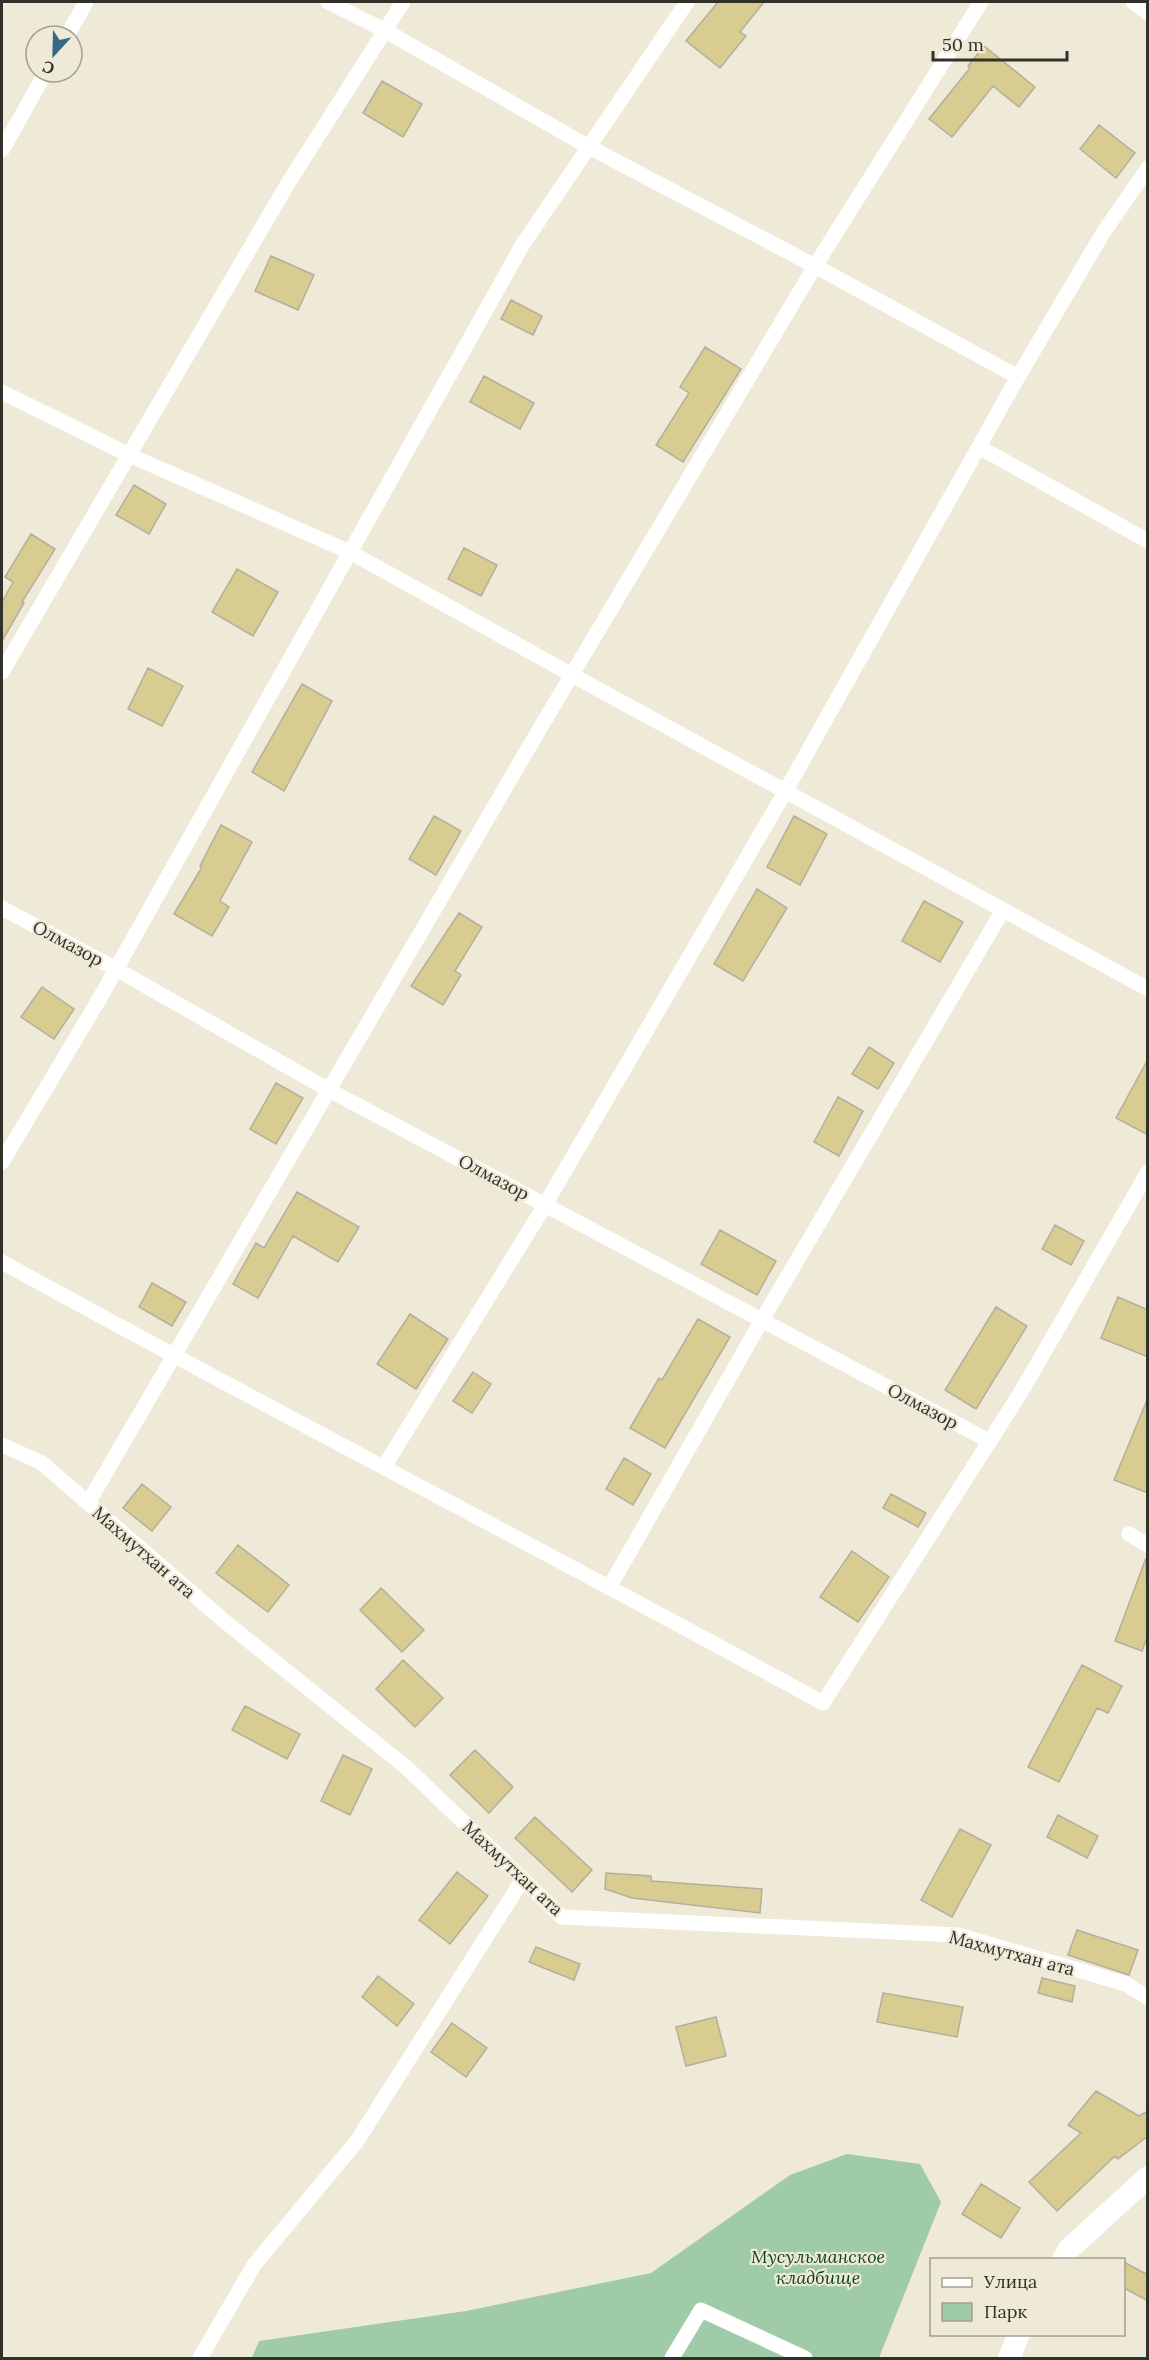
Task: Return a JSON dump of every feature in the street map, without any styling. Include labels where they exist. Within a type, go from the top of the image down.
[{"type":"street","points":[[74,24],[86,2]]},
{"type":"street","points":[[327,2],[384,30],[589,147],[815,266],[1018,377]]},
{"type":"street","points":[[2,672],[287,185],[403,2]]},
{"type":"street","points":[[2,1162],[116,969],[522,244],[687,2]]},
{"type":"street","points":[[88,1503],[572,675],[815,266],[981,2]]},
{"type":"street","points":[[1133,2],[1148,13]]},
{"type":"street","points":[[2,150],[39,84]]},
{"type":"street","points":[[384,1467],[545,1205],[785,792],[1018,377],[1103,233],[1148,168]]},
{"type":"street","points":[[2,392],[129,455],[350,552],[1148,989]]},
{"type":"street","points":[[979,447],[1148,541]]},
{"type":"street","name":"Олмазор","points":[[2,908],[116,969],[329,1090],[989,1441]]},
{"type":"street","points":[[610,1586],[762,1320],[1003,910]]},
{"type":"street","points":[[2,1262],[174,1357],[610,1586],[823,1703],[1026,1382],[1148,1172]]},
{"type":"street","name":"Махмутхан ата","points":[[2,1445],[42,1463],[223,1620],[406,1767],[562,1917],[958,1935],[1126,1984],[1148,1998]]},
{"type":"street","points":[[1129,1534],[1148,1545]]},
{"type":"street","points":[[200,2358],[254,2265],[357,2141],[523,1879]]},
{"type":"street","points":[[1064,2258],[1069,2249],[1148,2177]]},
{"type":"street","points":[[672,2358],[701,2310],[805,2358]]},
{"type":"street","points":[[1008,2358],[1018,2336]]},
{"type":"green space","name":"Мусульманское кладбище","points":[[847,2154],[920,2164],[941,2202],[879,2358],[252,2358],[259,2341],[466,2311],[651,2273],[790,2175]]},
{"type":"building","points":[[718,2],[764,2],[740,32],[746,36],[720,68],[686,41]]},
{"type":"building","points":[[984,46],[1035,87],[1019,107],[993,86],[952,137],[929,119],[970,68],[968,66]]},
{"type":"building","points":[[382,81],[422,104],[403,137],[363,113]]},
{"type":"building","points":[[1099,125],[1135,153],[1116,178],[1080,149]]},
{"type":"building","points":[[271,256],[314,275],[298,310],[255,291]]},
{"type":"building","points":[[511,300],[542,316],[533,335],[501,319]]},
{"type":"building","points":[[705,347],[741,369],[683,462],[656,445],[689,393],[680,387]]},
{"type":"building","points":[[484,376],[534,403],[520,429],[470,402]]},
{"type":"building","points":[[134,485],[166,504],[149,534],[116,515]]},
{"type":"building","points":[[31,534],[55,549],[22,602],[24,603],[2,641],[2,602],[13,582],[5,577]]},
{"type":"building","points":[[464,548],[497,565],[481,596],[448,579]]},
{"type":"building","points":[[237,569],[278,592],[253,636],[212,612]]},
{"type":"building","points":[[148,668],[183,686],[162,726],[128,709]]},
{"type":"building","points":[[302,684],[332,701],[284,791],[252,772]]},
{"type":"building","points":[[434,816],[461,831],[436,875],[409,859]]},
{"type":"building","points":[[794,816],[827,834],[800,885],[767,867]]},
{"type":"building","points":[[221,825],[252,842],[220,901],[229,907],[212,936],[174,914],[202,867],[200,866]]},
{"type":"building","points":[[757,889],[787,908],[743,981],[714,964]]},
{"type":"building","points":[[924,901],[963,922],[940,962],[902,941]]},
{"type":"building","points":[[459,913],[482,927],[455,971],[461,975],[443,1005],[411,986]]},
{"type":"building","points":[[42,987],[74,1009],[54,1039],[21,1017]]},
{"type":"building","points":[[869,1047],[894,1063],[878,1089],[852,1074]]},
{"type":"building","points":[[1148,1059],[1148,1135],[1116,1118]]},
{"type":"building","points":[[276,1083],[303,1098],[276,1144],[250,1129]]},
{"type":"building","points":[[838,1097],[863,1111],[839,1156],[814,1142]]},
{"type":"building","points":[[297,1192],[359,1227],[338,1262],[293,1236],[258,1298],[233,1284],[256,1243],[264,1248]]},
{"type":"building","points":[[1055,1225],[1084,1241],[1071,1265],[1042,1249]]},
{"type":"building","points":[[720,1230],[776,1261],[757,1295],[701,1264]]},
{"type":"building","points":[[152,1283],[186,1302],[172,1326],[139,1307]]},
{"type":"building","points":[[1118,1297],[1148,1310],[1148,1357],[1101,1338]]},
{"type":"building","points":[[996,1307],[1027,1326],[976,1409],[945,1390]]},
{"type":"building","points":[[410,1314],[448,1339],[416,1389],[377,1364]]},
{"type":"building","points":[[698,1319],[730,1337],[665,1448],[630,1428],[659,1378],[662,1380]]},
{"type":"building","points":[[473,1372],[491,1384],[472,1413],[453,1401]]},
{"type":"building","points":[[1148,1400],[1148,1493],[1114,1480]]},
{"type":"building","points":[[624,1458],[651,1474],[633,1505],[606,1489]]},
{"type":"building","points":[[142,1484],[171,1507],[152,1531],[123,1508]]},
{"type":"building","points":[[891,1494],[926,1513],[918,1527],[883,1508]]},
{"type":"building","points":[[238,1545],[289,1585],[268,1612],[216,1573]]},
{"type":"building","points":[[852,1551],[889,1577],[858,1622],[820,1597]]},
{"type":"building","points":[[1146,1558],[1148,1635],[1142,1651],[1115,1641]]},
{"type":"building","points":[[381,1588],[424,1630],[402,1652],[360,1610]]},
{"type":"building","points":[[403,1660],[443,1698],[415,1727],[376,1689]]},
{"type":"building","points":[[1082,1665],[1122,1686],[1108,1713],[1097,1708],[1059,1782],[1028,1767]]},
{"type":"building","points":[[245,1706],[300,1734],[287,1759],[232,1730]]},
{"type":"building","points":[[475,1750],[513,1787],[489,1813],[450,1775]]},
{"type":"building","points":[[343,1755],[372,1769],[350,1815],[321,1801]]},
{"type":"building","points":[[1058,1815],[1098,1836],[1087,1858],[1047,1837]]},
{"type":"building","points":[[535,1817],[592,1870],[572,1892],[515,1838]]},
{"type":"building","points":[[960,1829],[991,1845],[952,1917],[921,1900]]},
{"type":"building","points":[[457,1872],[488,1896],[450,1944],[419,1920]]},
{"type":"building","points":[[606,1873],[651,1876],[651,1881],[762,1889],[760,1913],[632,1898],[605,1889]]},
{"type":"building","points":[[1077,1930],[1138,1950],[1129,1975],[1068,1955]]},
{"type":"building","points":[[536,1947],[580,1964],[574,1980],[529,1962]]},
{"type":"building","points":[[378,1976],[414,2004],[397,2026],[362,1997]]},
{"type":"building","points":[[1042,1978],[1075,1986],[1072,2002],[1038,1993]]},
{"type":"building","points":[[883,1993],[963,2007],[957,2037],[877,2022]]},
{"type":"building","points":[[716,2017],[726,2056],[686,2066],[676,2027]]},
{"type":"building","points":[[452,2023],[487,2048],[466,2077],[431,2052]]},
{"type":"building","points":[[1096,2091],[1139,2116],[1148,2111],[1148,2136],[1118,2159],[1115,2156],[1057,2211],[1029,2182],[1081,2133],[1068,2125]]},
{"type":"building","points":[[981,2184],[1020,2208],[1001,2238],[962,2214]]},
{"type":"building","points":[[1125,2263],[1148,2275],[1148,2301],[1125,2289]]}]
